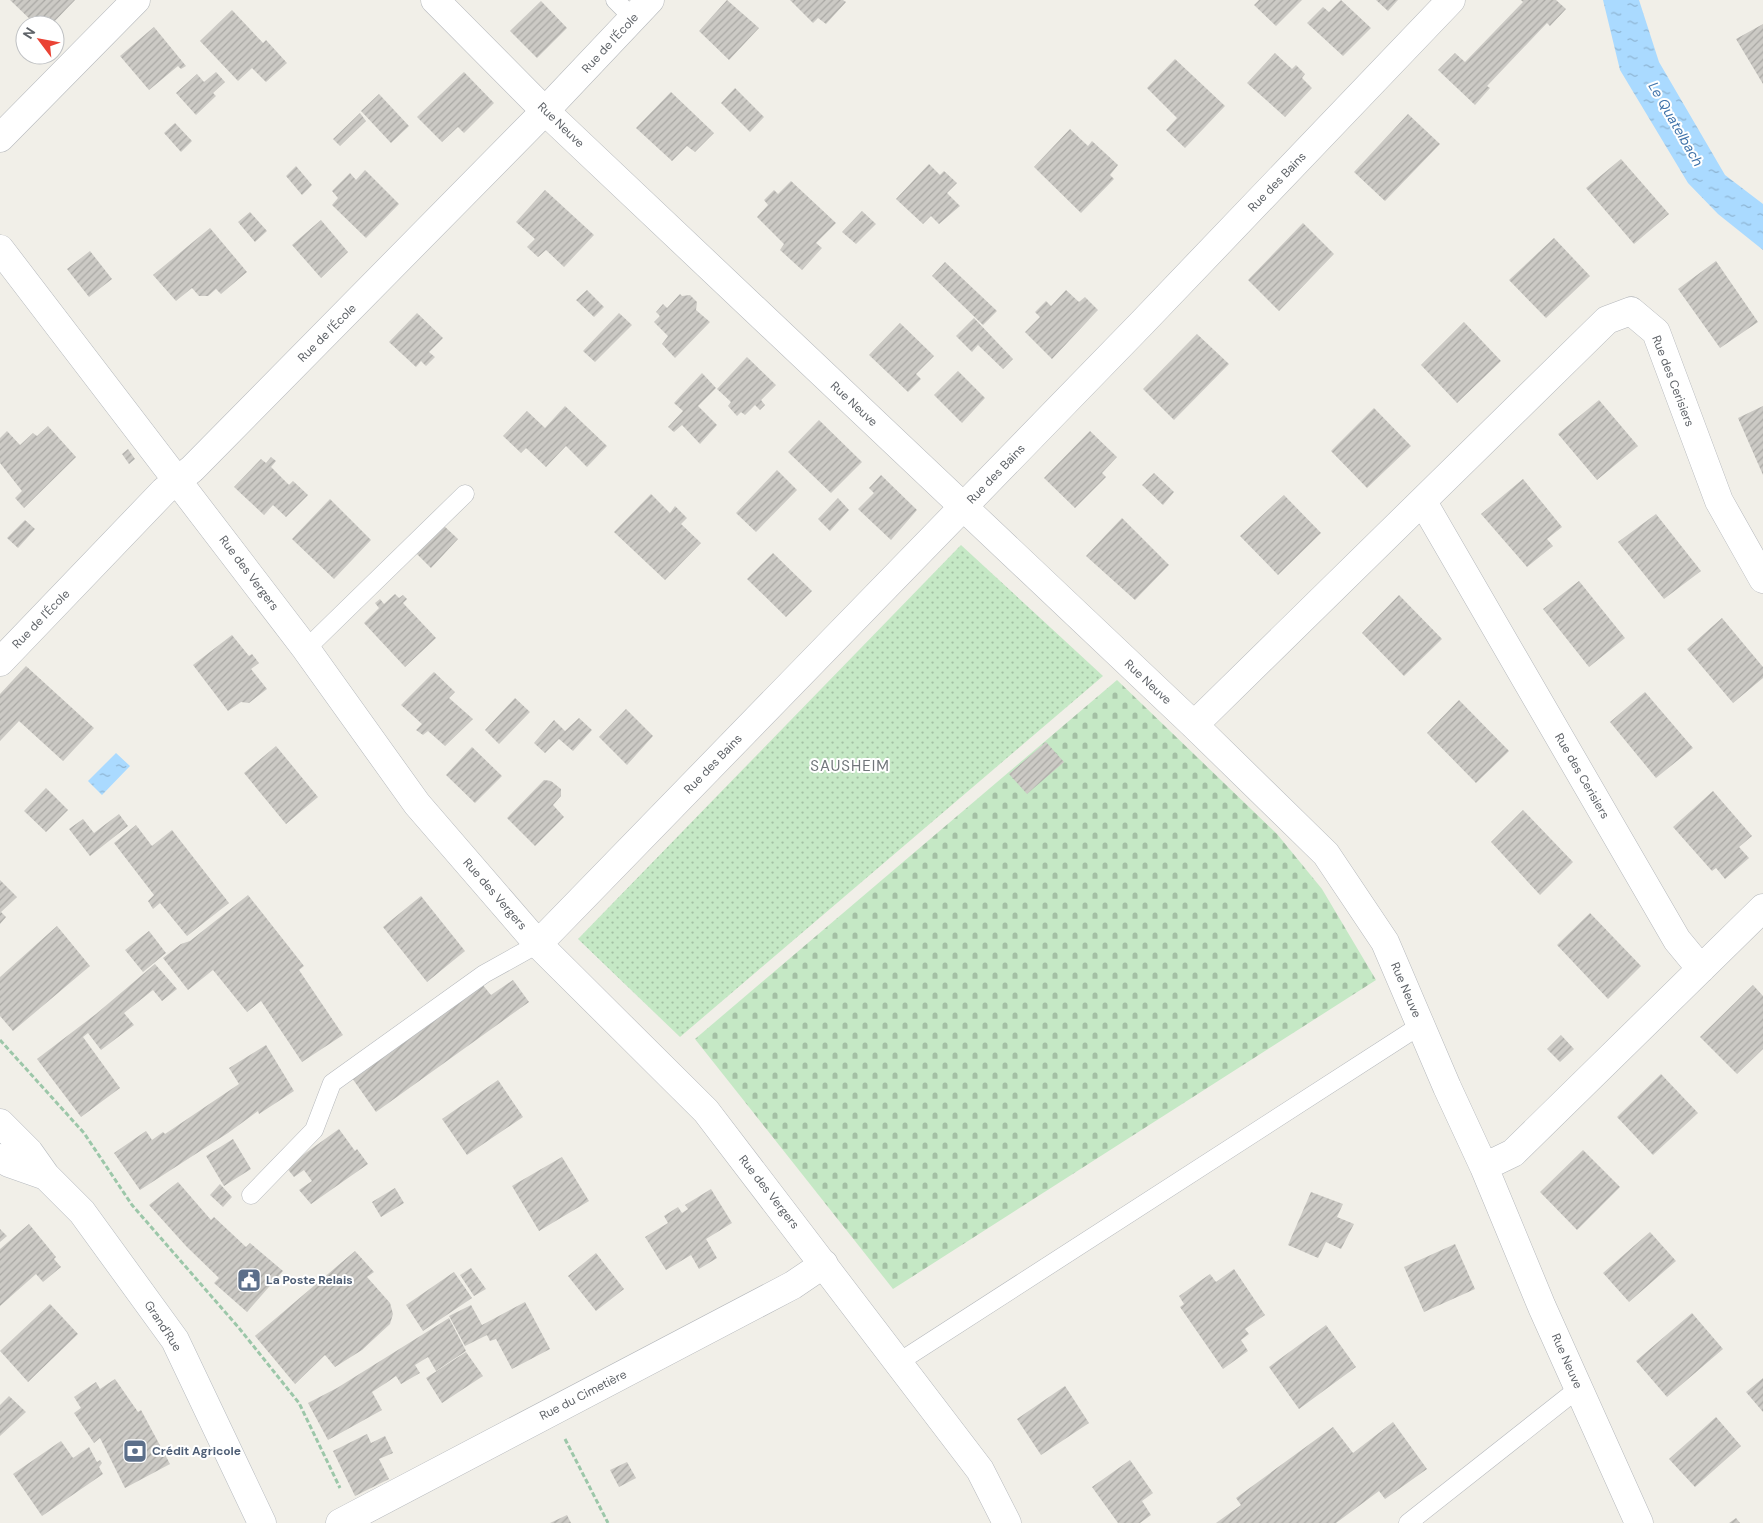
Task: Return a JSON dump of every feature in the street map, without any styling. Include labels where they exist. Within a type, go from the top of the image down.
[{"type":"street","points":[[0,138],[136,0]]},
{"type":"street","name":"Rue Neuve","points":[[435,0],[546,111],[1194,725],[1326,854],[1385,942],[1484,1167],[1542,1307],[1640,1523]]},
{"type":"street","name":"Rue des Bains","points":[[538,944],[963,508],[1451,0]]},
{"type":"street","name":"Rue de l'École","points":[[0,662],[164,491],[192,469],[546,111],[633,6]]},
{"type":"street","name":"Rue des Vergers","points":[[0,249],[306,649],[417,804],[538,944],[706,1111],[980,1470],[1007,1523]]},
{"type":"street","name":"Rue des Cerisiers","points":[[1194,725],[1607,320],[1631,311],[1656,332],[1719,501],[1763,580]]},
{"type":"street","name":"Rue des Cerisiers","points":[[1423,502],[1677,940],[1701,969]]},
{"type":"street","points":[[1484,1167],[1512,1153],[1763,908]]},
{"type":"street","name":"Grand'Rue","points":[[0,1123],[29,1152],[46,1176],[82,1212],[174,1340],[262,1523]]},
{"type":"street","name":"Grand'Rue","points":[[0,1158],[46,1176]]},
{"type":"street","name":"Rue du Cimetière","points":[[346,1520],[793,1285],[824,1264]]},
{"type":"lane","points":[[306,649],[466,494]]},
{"type":"lane","points":[[251,1195],[314,1130],[332,1083],[484,974],[538,944]]},
{"type":"lane","points":[[899,1362],[1421,1025]]},
{"type":"lane","points":[[1408,1523],[1578,1388]]},
{"type":"path","points":[[0,1040],[84,1133],[132,1205],[239,1328],[299,1403],[346,1520]]},
{"type":"path","points":[[550,1412],[608,1523]]},
{"type":"green space","points":[[961,545],[1103,676],[680,1037],[578,939]]},
{"type":"green space","points":[[1117,680],[1277,834],[1322,889],[1376,980],[893,1289],[695,1039]]},
{"type":"water","name":"Le Quatelbach","points":[[1603,0],[1639,0],[1659,62],[1725,175],[1763,204],[1763,250],[1718,214],[1688,183],[1620,70]]},
{"type":"water","points":[[116,753],[130,766],[102,795],[88,781]]},
{"type":"building","points":[[10,0],[75,0],[61,15],[26,15]]},
{"type":"building","points":[[727,0],[759,28],[729,60],[699,31]]},
{"type":"building","points":[[790,0],[843,0],[846,2],[826,24],[818,18],[813,23]]},
{"type":"building","points":[[1259,0],[1302,0],[1276,26],[1254,5]]},
{"type":"building","points":[[1341,0],[1371,28],[1343,56],[1307,23],[1323,7],[1329,12]]},
{"type":"building","points":[[1376,0],[1398,0],[1388,11]]},
{"type":"building","points":[[1521,0],[1556,0],[1566,9],[1550,26],[1547,23],[1487,86],[1490,88],[1475,105],[1438,70],[1455,53],[1465,62],[1523,2]]},
{"type":"building","points":[[541,1],[567,28],[537,58],[510,31]]},
{"type":"building","points":[[232,10],[263,43],[266,40],[287,63],[266,82],[252,68],[238,81],[200,41]]},
{"type":"building","points":[[1763,24],[1763,84],[1736,39]]},
{"type":"building","points":[[154,27],[186,66],[181,69],[178,66],[149,90],[120,56]]},
{"type":"building","points":[[1275,53],[1292,69],[1296,65],[1305,74],[1302,78],[1312,88],[1285,117],[1247,83]]},
{"type":"building","points":[[1175,59],[1225,106],[1185,148],[1166,130],[1177,118],[1147,88]]},
{"type":"building","points":[[216,72],[225,82],[213,93],[216,96],[196,115],[176,93],[197,74],[204,82]]},
{"type":"building","points":[[464,72],[494,103],[464,133],[458,127],[442,142],[417,117]]},
{"type":"building","points":[[735,88],[764,117],[750,132],[721,103]]},
{"type":"building","points":[[671,92],[714,133],[695,152],[687,146],[672,161],[636,128]]},
{"type":"building","points":[[379,94],[409,126],[391,143],[361,111]]},
{"type":"building","points":[[360,113],[366,121],[340,146],[333,139]]},
{"type":"building","points":[[1408,114],[1440,144],[1385,201],[1354,172]]},
{"type":"building","points":[[175,123],[192,141],[181,152],[164,133]]},
{"type":"building","points":[[1070,129],[1088,146],[1092,141],[1118,165],[1110,175],[1114,179],[1081,213],[1034,167]]},
{"type":"building","points":[[1621,159],[1669,214],[1634,244],[1586,188]]},
{"type":"building","points":[[929,164],[940,175],[944,171],[957,183],[947,193],[960,206],[939,224],[931,216],[923,224],[896,199]]},
{"type":"building","points":[[296,166],[312,185],[302,195],[286,176]]},
{"type":"building","points":[[365,170],[399,204],[366,238],[332,205],[338,198],[332,191],[350,173],[356,180]]},
{"type":"building","points":[[791,181],[836,223],[816,243],[822,248],[802,270],[780,250],[784,244],[757,217],[768,205],[764,200],[774,190],[778,194]]},
{"type":"building","points":[[545,190],[594,235],[564,267],[546,250],[538,257],[527,247],[535,239],[516,222]]},
{"type":"building","points":[[862,211],[876,224],[856,244],[842,232]]},
{"type":"building","points":[[250,212],[267,231],[255,242],[238,222]]},
{"type":"building","points":[[321,220],[348,252],[321,278],[292,245]]},
{"type":"building","points":[[1303,223],[1334,254],[1279,311],[1248,280]]},
{"type":"building","points":[[210,228],[247,272],[221,294],[216,289],[208,296],[199,296],[192,288],[176,301],[153,275]]},
{"type":"building","points":[[1554,238],[1590,276],[1546,318],[1509,280]]},
{"type":"building","points":[[90,251],[112,279],[89,297],[67,269]]},
{"type":"building","points":[[1716,261],[1758,322],[1720,348],[1678,289]]},
{"type":"building","points":[[945,262],[997,311],[983,325],[932,276]]},
{"type":"building","points":[[587,290],[604,307],[594,317],[576,300]]},
{"type":"building","points":[[1066,290],[1079,302],[1085,297],[1098,310],[1052,359],[1025,332],[1040,317],[1035,312],[1046,301],[1051,306]]},
{"type":"building","points":[[680,294],[682,296],[690,295],[697,302],[696,310],[710,322],[675,358],[662,344],[668,336],[654,322],[660,316],[656,312],[663,304],[667,308]]},
{"type":"building","points":[[417,313],[443,338],[429,352],[435,357],[426,366],[421,361],[416,367],[389,342]]},
{"type":"building","points":[[619,313],[632,325],[595,362],[583,351]]},
{"type":"building","points":[[974,318],[1013,359],[1003,369],[978,345],[972,352],[956,336]]},
{"type":"building","points":[[1464,322],[1501,361],[1457,403],[1421,365]]},
{"type":"building","points":[[900,323],[934,356],[916,374],[921,379],[908,392],[869,355]]},
{"type":"building","points":[[1197,334],[1229,364],[1174,420],[1143,389]]},
{"type":"building","points":[[747,357],[776,385],[761,400],[765,405],[760,410],[755,405],[745,415],[741,412],[737,416],[728,406],[731,402],[717,389]]},
{"type":"building","points":[[958,371],[985,398],[962,423],[934,395]]},
{"type":"building","points":[[702,373],[716,388],[698,406],[717,425],[700,444],[682,425],[674,432],[668,427],[683,411],[674,403]]},
{"type":"building","points":[[1599,400],[1638,446],[1597,480],[1558,434]]},
{"type":"building","points":[[565,406],[607,446],[587,467],[566,446],[546,467],[526,448],[521,453],[503,436],[527,411],[545,428]]},
{"type":"building","points":[[1763,406],[1763,475],[1738,418]]},
{"type":"building","points":[[1374,408],[1411,446],[1367,488],[1331,451]]},
{"type":"building","points":[[819,420],[862,462],[831,493],[788,452]]},
{"type":"building","points":[[48,426],[76,457],[24,508],[15,498],[22,491],[0,463],[0,438],[7,431],[20,445],[33,433],[37,436]]},
{"type":"building","points":[[1090,431],[1117,457],[1102,473],[1106,477],[1075,508],[1044,478]]},
{"type":"building","points":[[128,449],[135,459],[129,464],[122,454]]},
{"type":"building","points":[[271,457],[276,461],[271,467],[289,485],[293,481],[308,495],[286,517],[273,505],[264,515],[234,487],[261,459],[266,463]]},
{"type":"building","points":[[777,470],[797,490],[756,532],[736,513]]},
{"type":"building","points":[[1154,473],[1174,492],[1163,505],[1142,485]]},
{"type":"building","points":[[881,475],[917,510],[891,540],[858,509],[874,493],[869,488]]},
{"type":"building","points":[[1523,479],[1562,527],[1547,539],[1553,546],[1527,567],[1481,514]]},
{"type":"building","points":[[651,494],[670,513],[675,506],[687,518],[681,524],[701,543],[665,580],[614,532]]},
{"type":"building","points":[[1284,495],[1321,533],[1278,575],[1240,536]]},
{"type":"building","points":[[838,498],[849,510],[830,531],[818,519]]},
{"type":"building","points":[[330,499],[371,540],[334,579],[292,539]]},
{"type":"building","points":[[1656,514],[1701,571],[1664,599],[1618,542]]},
{"type":"building","points":[[1122,518],[1169,565],[1135,600],[1086,556]]},
{"type":"building","points":[[25,520],[35,529],[18,548],[7,538]]},
{"type":"building","points":[[443,525],[458,539],[431,568],[416,553]]},
{"type":"building","points":[[773,553],[812,591],[786,617],[747,579]]},
{"type":"building","points":[[1579,581],[1625,638],[1589,667],[1543,609]]},
{"type":"building","points":[[395,594],[399,598],[403,595],[407,599],[403,603],[436,638],[405,667],[364,623],[379,608],[375,603],[380,599],[384,604]]},
{"type":"building","points":[[1399,595],[1442,639],[1404,676],[1362,633]]},
{"type":"building","points":[[1722,618],[1763,667],[1763,678],[1733,703],[1687,649]]},
{"type":"building","points":[[232,635],[249,656],[252,654],[259,663],[251,669],[267,689],[249,703],[241,702],[228,711],[193,665]]},
{"type":"building","points":[[26,666],[94,728],[63,761],[19,721],[0,741],[0,694]]},
{"type":"building","points":[[434,672],[455,692],[449,698],[473,719],[445,746],[428,731],[423,735],[416,730],[422,724],[401,705]]},
{"type":"building","points":[[1645,692],[1693,748],[1656,778],[1610,722]]},
{"type":"building","points":[[515,698],[530,712],[499,744],[485,730]]},
{"type":"building","points":[[1459,700],[1509,751],[1476,783],[1427,733]]},
{"type":"building","points":[[626,709],[653,736],[627,765],[599,737]]},
{"type":"building","points":[[579,718],[592,730],[573,751],[559,739],[545,753],[534,743],[554,720],[565,731]]},
{"type":"building","points":[[1046,742],[1064,762],[1027,794],[1009,774]]},
{"type":"building","points":[[276,746],[318,797],[286,824],[244,773]]},
{"type":"building","points":[[472,747],[502,776],[475,803],[446,775]]},
{"type":"building","points":[[544,780],[551,781],[561,789],[561,796],[553,805],[564,817],[535,846],[507,818]]},
{"type":"building","points":[[46,788],[68,810],[46,832],[24,811]]},
{"type":"building","points":[[1713,791],[1752,836],[1739,847],[1749,858],[1725,879],[1716,868],[1712,871],[1673,827]]},
{"type":"building","points":[[1523,810],[1573,862],[1540,895],[1491,842]]},
{"type":"building","points":[[119,814],[128,826],[90,856],[69,829],[83,819],[94,833]]},
{"type":"building","points":[[136,825],[152,846],[172,830],[229,903],[187,936],[160,903],[153,909],[148,901],[154,895],[114,843]]},
{"type":"building","points":[[0,880],[17,897],[1,912],[6,917],[0,924]]},
{"type":"building","points":[[248,895],[304,966],[299,970],[343,1035],[302,1062],[261,1001],[247,1012],[213,970],[188,990],[163,958],[181,944],[190,941]]},
{"type":"building","points":[[421,896],[465,951],[427,982],[383,927]]},
{"type":"building","points":[[1590,913],[1641,966],[1608,999],[1557,945]]},
{"type":"building","points":[[57,926],[90,966],[13,1031],[0,1016],[0,977]]},
{"type":"building","points":[[149,931],[166,953],[143,972],[125,950]]},
{"type":"building","points":[[155,964],[177,989],[162,1001],[153,990],[124,1013],[134,1025],[101,1050],[88,1033],[83,1037],[120,1088],[81,1117],[37,1059],[96,1014]]},
{"type":"building","points":[[513,980],[529,1002],[376,1112],[352,1078],[482,984],[491,995]]},
{"type":"building","points":[[1753,985],[1763,996],[1763,1049],[1737,1074],[1700,1037]]},
{"type":"building","points":[[1561,1035],[1574,1049],[1560,1062],[1547,1049]]},
{"type":"building","points":[[266,1045],[294,1091],[259,1114],[258,1111],[228,1133],[140,1190],[114,1153],[146,1131],[152,1140],[163,1132],[165,1134],[239,1084],[229,1068]]},
{"type":"building","points":[[1661,1074],[1698,1113],[1653,1155],[1617,1117]]},
{"type":"building","points":[[498,1080],[523,1117],[467,1155],[442,1119]]},
{"type":"building","points":[[339,1129],[355,1151],[357,1149],[368,1164],[311,1204],[299,1190],[312,1181],[304,1170],[294,1177],[286,1167]]},
{"type":"building","points":[[233,1139],[251,1169],[224,1186],[206,1156]]},
{"type":"building","points":[[1583,1150],[1620,1187],[1577,1230],[1540,1192]]},
{"type":"building","points":[[562,1157],[589,1201],[539,1231],[512,1186]]},
{"type":"building","points":[[178,1182],[211,1220],[214,1217],[246,1247],[250,1243],[283,1271],[247,1312],[214,1283],[219,1278],[186,1246],[149,1205]]},
{"type":"building","points":[[220,1184],[232,1197],[223,1207],[210,1195]]},
{"type":"building","points":[[395,1188],[404,1203],[381,1217],[372,1202]]},
{"type":"building","points":[[711,1189],[732,1223],[706,1239],[717,1258],[699,1269],[691,1255],[666,1270],[645,1237],[668,1223],[664,1216],[678,1207],[682,1213],[688,1209],[685,1205]]},
{"type":"building","points":[[1311,1192],[1343,1204],[1337,1217],[1354,1224],[1341,1249],[1326,1242],[1318,1258],[1288,1245]]},
{"type":"building","points":[[29,1224],[56,1257],[54,1259],[61,1267],[43,1282],[36,1274],[0,1306],[0,1249]]},
{"type":"building","points":[[0,1229],[7,1236],[0,1242]]},
{"type":"building","points":[[1650,1232],[1676,1261],[1629,1302],[1603,1273]]},
{"type":"building","points":[[1455,1244],[1475,1289],[1424,1312],[1404,1267]]},
{"type":"building","points":[[355,1251],[374,1272],[367,1277],[390,1303],[393,1314],[390,1324],[362,1350],[335,1367],[325,1355],[295,1384],[255,1336]]},
{"type":"building","points":[[596,1253],[624,1289],[596,1311],[568,1276]]},
{"type":"building","points":[[471,1268],[486,1289],[474,1296],[460,1275]]},
{"type":"building","points":[[1234,1269],[1265,1315],[1245,1329],[1249,1334],[1241,1340],[1248,1351],[1223,1369],[1180,1307],[1184,1304],[1179,1296],[1210,1274],[1216,1282]]},
{"type":"building","points":[[454,1272],[472,1298],[423,1331],[406,1305]]},
{"type":"building","points":[[525,1302],[550,1349],[512,1369],[496,1339],[490,1341],[487,1335],[465,1346],[449,1316],[471,1305],[482,1325]]},
{"type":"building","points":[[50,1304],[78,1334],[28,1382],[0,1351]]},
{"type":"building","points":[[1692,1313],[1723,1349],[1667,1397],[1636,1361]]},
{"type":"building","points":[[449,1318],[466,1351],[436,1371],[428,1357],[415,1365],[420,1373],[401,1384],[396,1376],[372,1392],[382,1410],[328,1440],[308,1403],[337,1388]]},
{"type":"building","points":[[1326,1325],[1356,1367],[1299,1409],[1269,1367]]},
{"type":"building","points":[[466,1352],[483,1376],[442,1403],[426,1378]]},
{"type":"building","points":[[1763,1378],[1763,1412],[1746,1392]]},
{"type":"building","points":[[115,1379],[138,1412],[141,1410],[170,1464],[125,1488],[100,1438],[94,1443],[74,1413],[81,1408],[74,1397],[96,1382],[100,1389]]},
{"type":"building","points":[[1065,1386],[1089,1423],[1041,1455],[1017,1419]]},
{"type":"building","points":[[9,1396],[26,1412],[0,1436],[0,1405]]},
{"type":"building","points":[[1716,1417],[1741,1446],[1695,1487],[1669,1459]]},
{"type":"building","points":[[1393,1422],[1427,1469],[1385,1499],[1379,1491],[1336,1523],[1216,1523],[1241,1505],[1236,1498],[1333,1427],[1353,1453]]},
{"type":"building","points":[[367,1434],[371,1443],[385,1436],[393,1453],[379,1459],[389,1479],[355,1496],[333,1451]]},
{"type":"building","points":[[61,1441],[73,1458],[89,1447],[97,1462],[100,1460],[102,1463],[99,1467],[103,1474],[42,1516],[13,1474]]},
{"type":"building","points":[[1130,1460],[1153,1493],[1142,1501],[1151,1515],[1140,1523],[1118,1523],[1092,1487]]},
{"type":"building","points":[[627,1462],[636,1478],[619,1487],[610,1470]]},
{"type":"building","points":[[567,1515],[571,1523],[550,1523]]},
{"type":"building","points":[[1736,1518],[1740,1523],[1729,1523]]},
{"type":"place","name":"La Poste Relais","points":[[249,1280]]},
{"type":"place","name":"Crédit Agricole","points":[[135,1451]]},
{"type":"district","name":"SAUSHEIM","points":[[850,766]]}]
